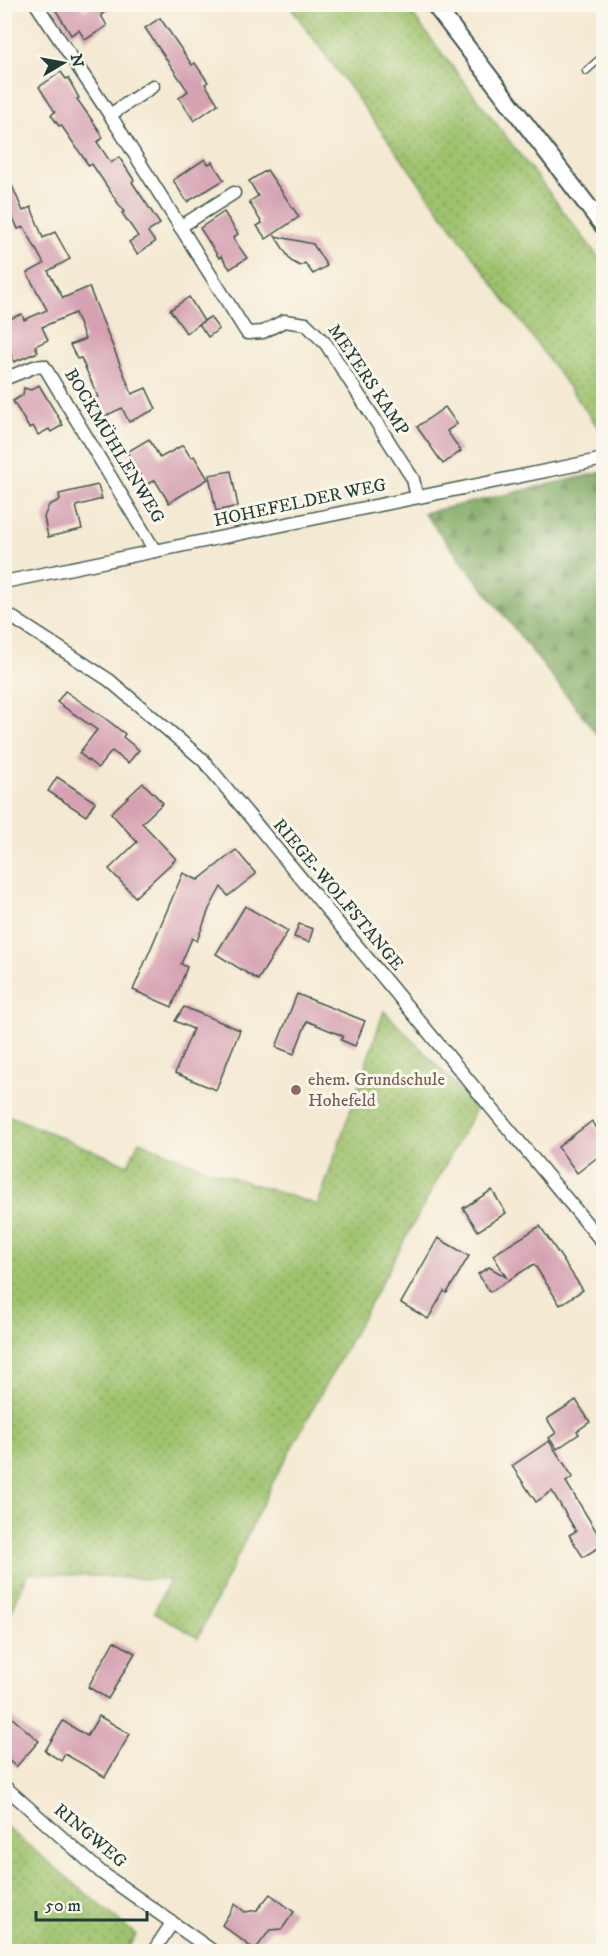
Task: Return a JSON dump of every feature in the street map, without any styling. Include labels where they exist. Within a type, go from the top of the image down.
[{"type":"main road","points":[[434,4],[603,227]]},
{"type":"street","name":"MEYERS KAMP","points":[[36,4],[110,115],[247,333],[263,332],[284,321],[306,324],[326,344],[412,479],[417,497]]},
{"type":"street","points":[[110,115],[153,86]]},
{"type":"street","points":[[180,227],[234,193]]},
{"type":"street","name":"BOCKMÜHLENWEG","points":[[4,379],[34,367],[44,366],[155,551]]},
{"type":"street","name":"HOHEFELDER WEG","points":[[4,582],[603,459]]},
{"type":"street","name":"RIEGE-WOLFSTANGE","points":[[4,612],[109,680],[203,760],[603,1244]]},
{"type":"street","name":"RINGWEG","points":[[4,1786],[102,1873],[213,1952]]},
{"type":"street","points":[[153,1952],[172,1923]]},
{"type":"lane","points":[[586,71],[603,55]]},
{"type":"green space","points":[[289,5],[405,5],[603,263],[603,434]]},
{"type":"green space","points":[[604,472],[603,742],[424,513]]},
{"type":"green space","points":[[384,1011],[477,1107],[272,1484],[198,1638],[154,1612],[170,1580],[28,1573],[5,1627],[5,1114],[128,1165],[139,1141],[206,1169],[318,1205]]},
{"type":"green space","points":[[4,1825],[136,1935],[126,1951],[5,1951]]},
{"type":"building","points":[[52,4],[80,4],[84,11],[95,4],[115,4],[101,15],[107,26],[85,40],[79,30],[71,35]]},
{"type":"building","points":[[160,18],[192,65],[195,63],[208,82],[205,84],[218,104],[194,121],[179,98],[188,91],[145,28]]},
{"type":"building","points":[[61,72],[66,79],[68,78],[79,98],[77,99],[99,130],[103,138],[97,142],[111,163],[119,157],[134,180],[132,182],[160,224],[148,232],[155,242],[137,254],[129,242],[138,236],[122,213],[124,212],[92,164],[89,166],[61,125],[59,126],[51,115],[55,112],[39,87]]},
{"type":"building","points":[[205,159],[208,164],[212,162],[224,180],[187,202],[173,180]]},
{"type":"building","points":[[4,167],[23,211],[31,207],[43,238],[55,232],[70,259],[48,271],[63,298],[89,287],[132,394],[146,388],[156,409],[129,422],[122,408],[101,418],[92,399],[98,397],[81,358],[77,359],[70,345],[85,339],[75,313],[42,327],[48,340],[35,346],[38,352],[14,362],[11,355],[4,358],[4,321],[22,314],[24,320],[47,310],[27,273],[44,264],[24,227],[18,229],[12,215],[4,218]]},
{"type":"building","points":[[267,170],[299,217],[266,239],[257,226],[262,223],[249,202],[258,196],[249,181]]},
{"type":"building","points":[[224,212],[238,234],[233,238],[247,258],[230,269],[221,256],[219,258],[200,228]]},
{"type":"building","points":[[275,236],[313,244],[327,266],[313,274],[305,263],[300,266],[291,261]]},
{"type":"building","points":[[189,297],[204,321],[186,333],[170,310]]},
{"type":"building","points":[[210,317],[219,329],[208,337],[199,324]]},
{"type":"building","points":[[39,385],[63,425],[51,432],[49,429],[38,435],[33,426],[29,428],[13,401],[23,395],[24,388],[31,390]]},
{"type":"building","points":[[445,407],[457,424],[447,431],[461,451],[443,464],[417,427]]},
{"type":"building","points":[[149,439],[160,458],[183,445],[191,458],[194,456],[208,479],[169,503],[155,480],[146,485],[127,452]]},
{"type":"building","points":[[231,471],[238,506],[216,511],[209,475]]},
{"type":"building","points":[[98,485],[102,499],[76,506],[82,529],[48,537],[44,517],[49,505],[60,500],[59,494]]},
{"type":"building","points":[[65,691],[125,734],[123,737],[139,750],[128,763],[112,751],[98,768],[79,753],[97,730],[57,702]]},
{"type":"building","points":[[57,777],[95,802],[86,816],[48,791]]},
{"type":"building","points":[[143,783],[163,803],[142,823],[176,859],[135,897],[109,869],[137,842],[111,813]]},
{"type":"building","points":[[236,850],[256,874],[228,896],[221,887],[209,909],[197,941],[192,938],[181,964],[187,967],[172,1007],[133,990],[183,873],[198,880]]},
{"type":"building","points":[[245,906],[288,931],[258,980],[216,954]]},
{"type":"building","points":[[299,924],[313,929],[309,942],[294,937]]},
{"type":"building","points":[[297,994],[365,1021],[355,1046],[341,1040],[343,1036],[307,1021],[294,1054],[276,1047]]},
{"type":"building","points":[[184,1007],[240,1030],[216,1090],[175,1073],[193,1029],[175,1021]]},
{"type":"building","points":[[592,1121],[603,1137],[603,1153],[577,1173],[558,1147]]},
{"type":"building","points":[[492,1190],[506,1213],[478,1231],[463,1208]]},
{"type":"building","points":[[540,1226],[583,1290],[560,1305],[534,1264],[490,1292],[478,1274],[489,1267],[506,1277],[493,1255]]},
{"type":"building","points":[[438,1238],[469,1256],[447,1293],[444,1291],[428,1319],[401,1303]]},
{"type":"building","points":[[576,1400],[590,1422],[577,1431],[579,1434],[557,1449],[549,1438],[556,1433],[547,1419]]},
{"type":"building","points":[[549,1441],[573,1477],[566,1482],[603,1542],[603,1545],[583,1557],[569,1535],[576,1531],[552,1491],[536,1502],[512,1466]]},
{"type":"building","points":[[114,1641],[135,1653],[108,1699],[88,1687]]},
{"type":"building","points":[[4,1711],[39,1741],[16,1767],[4,1756]]},
{"type":"building","points":[[99,1716],[130,1734],[105,1777],[65,1754],[61,1761],[45,1751],[63,1721],[87,1736]]},
{"type":"building","points":[[270,1894],[294,1912],[282,1929],[270,1930],[255,1950],[222,1925],[235,1904],[245,1912],[257,1910]]},
{"type":"place","name":"ehem. Grundschule Hohefeld","points":[[296,1090]]}]
